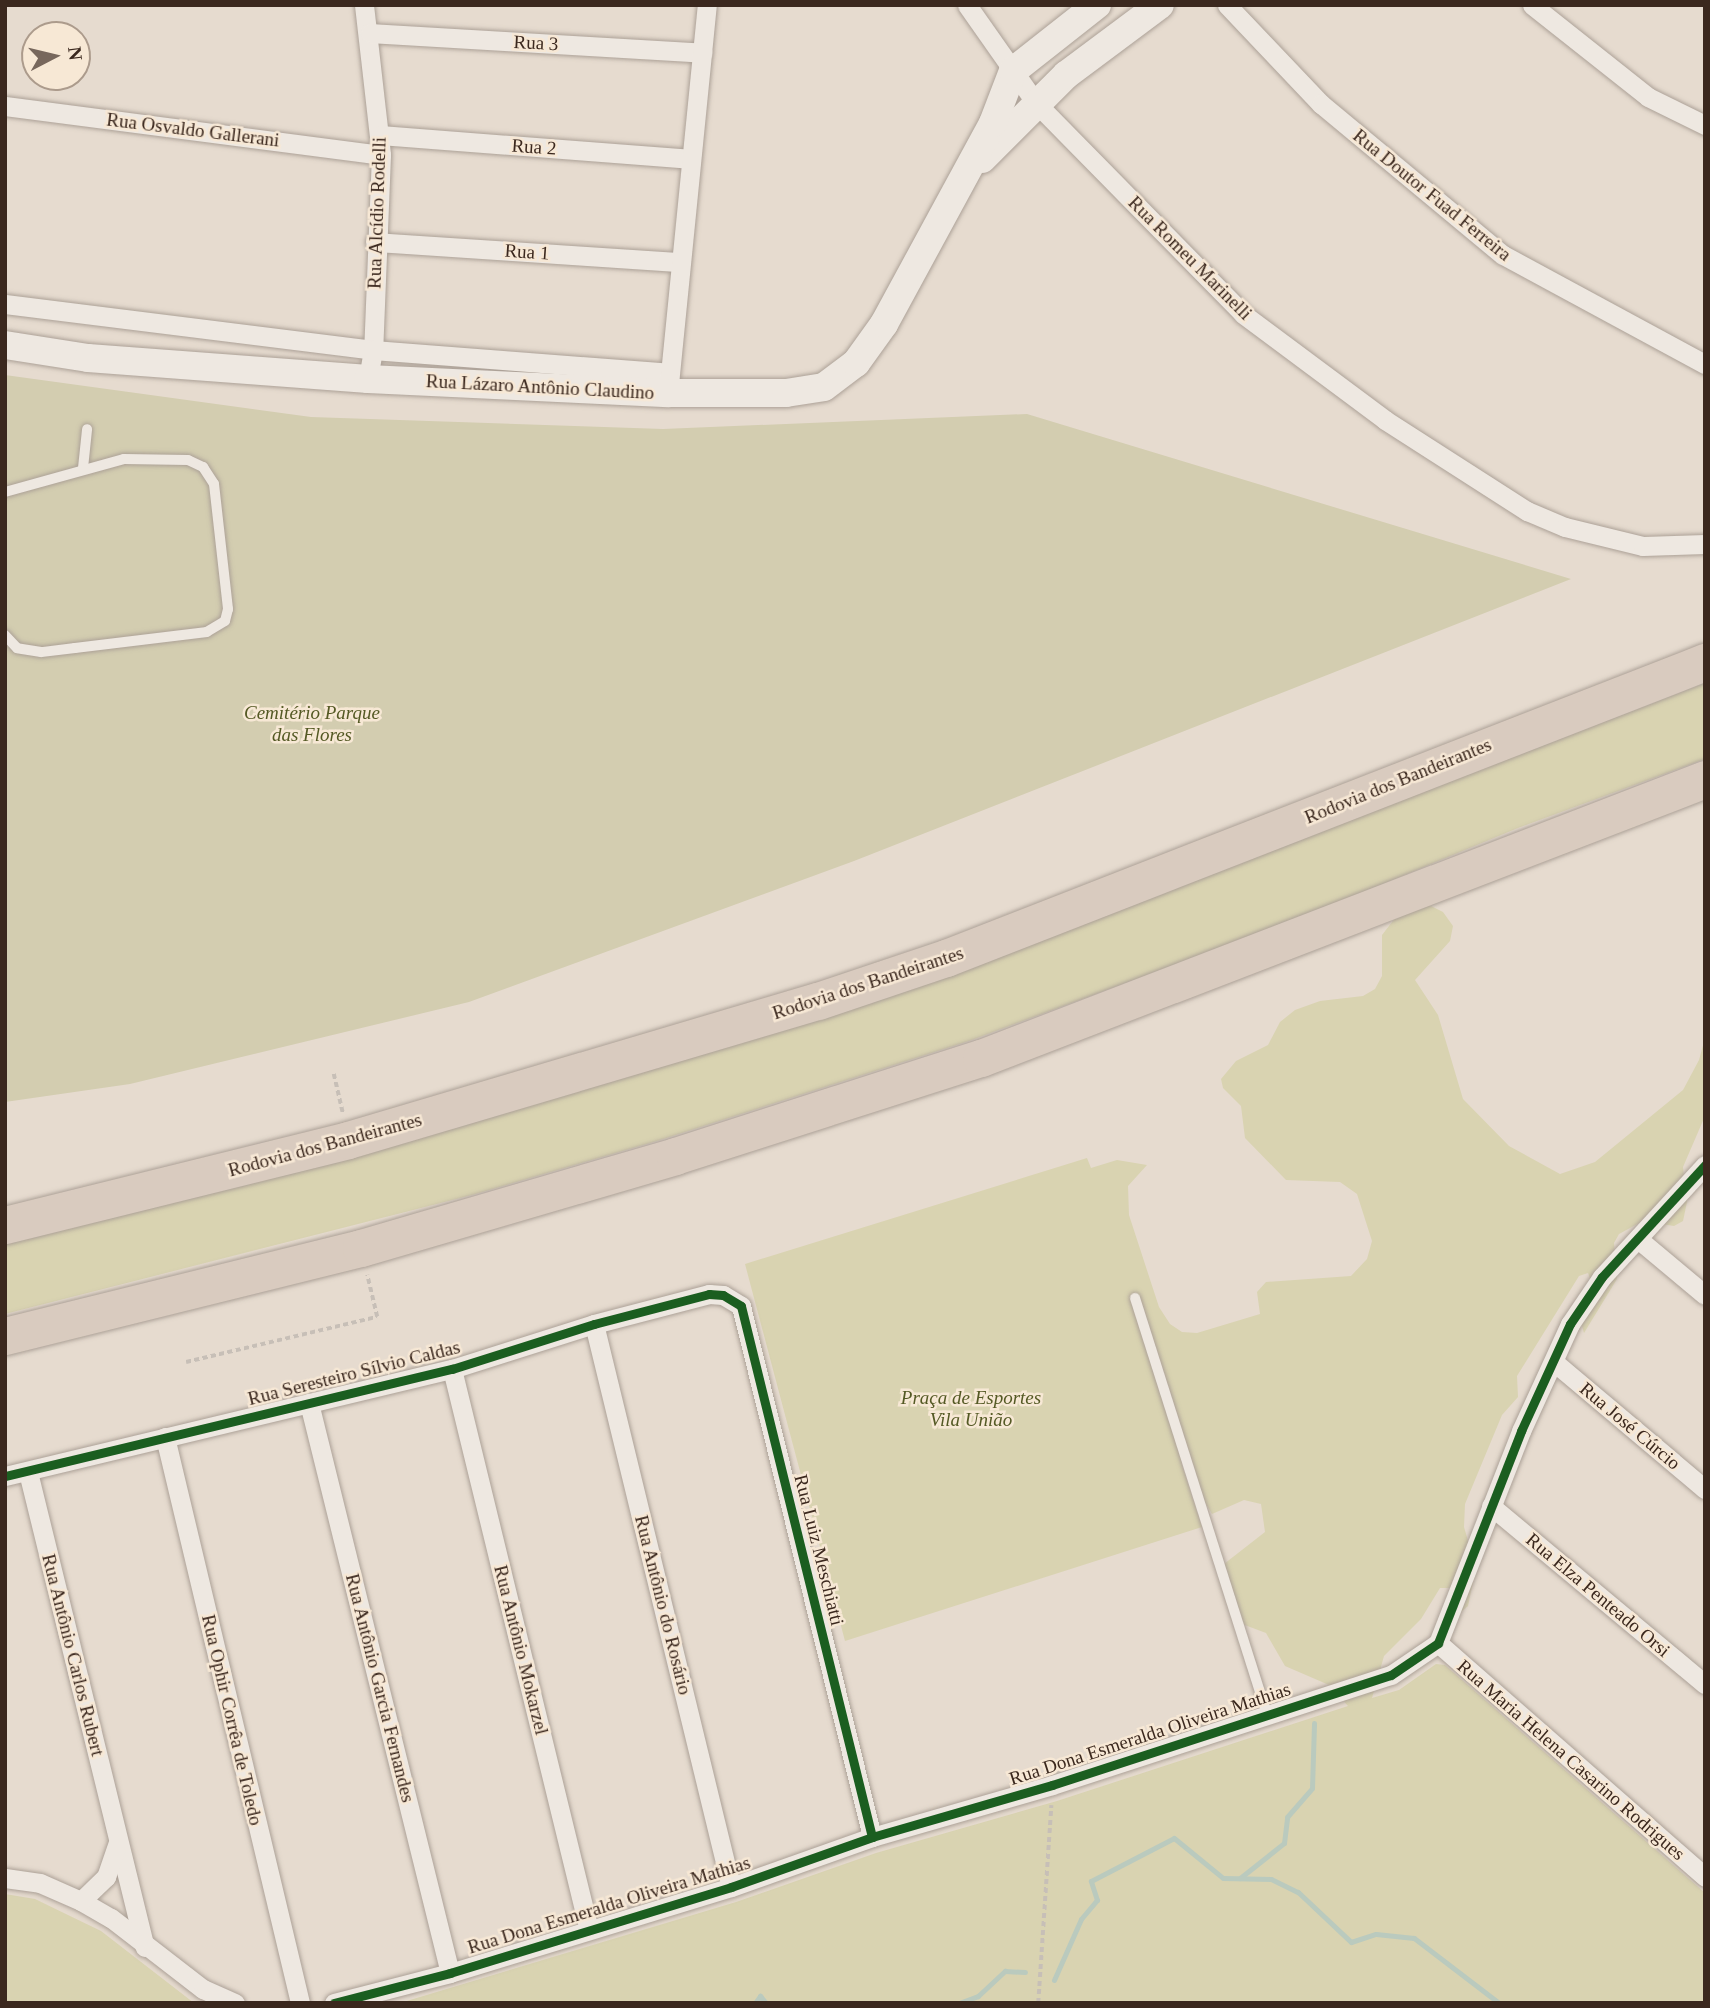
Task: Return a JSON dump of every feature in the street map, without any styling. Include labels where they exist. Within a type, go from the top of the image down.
[{"type":"highway","name":"Rodovia dos Bandeirantes","points":[[5,1225],[348,1140],[805,1005],[946,958],[1705,662]]},
{"type":"highway","points":[[5,1336],[361,1248],[675,1156],[981,1058],[1705,779]]},
{"type":"main road","points":[[1013,71],[1097,5]]},
{"type":"main road","name":"Rua Lázaro Antônio Claudino","points":[[960,179],[1036,103],[1160,5]]},
{"type":"main road","name":"Rua Lázaro Antônio Claudino","points":[[5,345],[88,358],[368,379],[669,383],[786,393],[824,387],[856,363],[884,324],[960,179],[993,123],[1013,71]]},
{"type":"street","name":"Rua Alcídio Rodelli","points":[[363,5],[370,33],[381,155],[375,242],[373,350],[368,379]]},
{"type":"street","points":[[5,304],[373,350],[669,383],[689,159],[707,5]]},
{"type":"street","name":"Rua Romeu Marinelli","points":[[967,5],[1036,103],[1243,314],[1458,470],[1527,511],[1564,527],[1643,545],[1705,544]]},
{"type":"street","name":"Rua Doutor Fuad Ferreira","points":[[1227,5],[1321,104],[1503,255],[1705,364]]},
{"type":"street","points":[[1532,5],[1648,97],[1705,125]]},
{"type":"street","name":"Rua 3","points":[[370,33],[702,53]]},
{"type":"street","name":"Rua Osvaldo Gallerani","points":[[5,106],[381,155]]},
{"type":"street","name":"Rua 2","points":[[380,135],[689,159]]},
{"type":"street","name":"Rua 1","points":[[375,242],[679,262]]},
{"type":"street","points":[[1438,1643],[1491,1506],[1570,1324],[1602,1277],[1705,1166]]},
{"type":"street","points":[[1638,1239],[1705,1294]]},
{"type":"street","name":"Rua Seresteiro Sílvio Caldas","points":[[5,1476],[452,1369],[594,1324],[709,1294]]},
{"type":"street","name":"Rua Luiz Meschiatti","points":[[709,1294],[723,1295],[741,1306],[872,1838]]},
{"type":"street","name":"Rua Antônio do Rosário","points":[[594,1324],[732,1887]]},
{"type":"street","name":"Rua José Cúrcio","points":[[1554,1362],[1705,1489]]},
{"type":"street","name":"Rua Antônio Mokarzel","points":[[452,1369],[589,1930]]},
{"type":"street","name":"Rua Antônio Garcia Fernandes","points":[[309,1403],[450,1973]]},
{"type":"street","name":"Rua Ophir Corrêa de Toledo","points":[[165,1437],[300,2003]]},
{"type":"street","name":"Rua Antônio Carlos Rubert","points":[[28,1472],[145,1947]]},
{"type":"street","name":"Rua Elza Penteado Orsi","points":[[1491,1506],[1705,1684]]},
{"type":"street","name":"Rua Dona Esmeralda Oliveira Mathias","points":[[334,2003],[450,1973],[732,1887],[872,1838],[1052,1785],[1391,1675],[1438,1643]]},
{"type":"street","name":"Rua Maria Helena Casarino Rodrigues","points":[[1438,1643],[1705,1877]]},
{"type":"street","points":[[81,1901],[106,1877],[119,1838]]},
{"type":"street","points":[[5,1878],[40,1883],[111,1917],[145,1947],[203,1989],[235,2003]]},
{"type":"lane","points":[[83,468],[87,429]]},
{"type":"lane","points":[[5,492],[83,468],[124,459],[188,460],[203,467],[214,484],[226,621],[207,632],[41,652],[17,648],[5,635]]},
{"type":"lane","points":[[1135,1298],[1268,1714]]},
{"type":"path","points":[[334,1074],[348,1140]]},
{"type":"path","points":[[186,1362],[377,1317],[361,1248]]},
{"type":"path","points":[[1038,2003],[1052,1785]]},
{"type":"green space","name":"Cemitério Parque das Flores","points":[[5,375],[311,417],[663,429],[1027,414],[1571,579],[854,861],[469,1002],[130,1084],[5,1102]]},
{"type":"green space","points":[[1705,683],[1705,759],[1518,828],[1301,918],[969,1041],[657,1141],[472,1195],[5,1314],[5,1241],[456,1128],[947,975]]},
{"type":"green space","name":"Praça de Esportes Vila União","points":[[1429,905],[1443,912],[1453,926],[1450,941],[1415,980],[1438,1015],[1463,1099],[1509,1146],[1560,1174],[1595,1162],[1683,1090],[1699,1060],[1705,1038],[1705,1116],[1683,1167],[1687,1202],[1683,1221],[1674,1226],[1643,1221],[1619,1234],[1614,1243],[1617,1279],[1584,1333],[1581,1323],[1591,1281],[1588,1273],[1579,1276],[1517,1376],[1518,1397],[1502,1415],[1465,1504],[1464,1527],[1476,1568],[1468,1606],[1461,1612],[1453,1588],[1440,1588],[1421,1619],[1384,1656],[1372,1698],[1399,1690],[1436,1664],[1445,1665],[1705,1893],[1705,2003],[400,2003],[736,1902],[876,1853],[1057,1801],[1348,1706],[1329,1685],[1285,1666],[1266,1633],[1242,1624],[1224,1564],[1265,1532],[1261,1504],[1244,1500],[1212,1514],[1181,1462],[1202,1527],[845,1641],[745,1264],[1087,1158],[1091,1168],[1117,1160],[1147,1165],[1128,1186],[1129,1215],[1159,1307],[1170,1324],[1182,1332],[1197,1333],[1260,1314],[1257,1292],[1266,1282],[1351,1276],[1367,1259],[1372,1241],[1357,1194],[1340,1182],[1286,1180],[1245,1138],[1241,1106],[1223,1088],[1221,1079],[1236,1061],[1268,1045],[1280,1022],[1295,1010],[1320,1001],[1363,996],[1375,989],[1382,976],[1382,935],[1399,913]]},
{"type":"green space","points":[[5,1894],[35,1899],[101,1931],[194,2003],[5,2003]]},
{"type":"waterway","points":[[1240,1878],[1284,1843],[1287,1817],[1312,1788],[1314,1723]]},
{"type":"waterway","points":[[1054,1980],[1081,1919],[1097,1900],[1091,1881],[1174,1838],[1223,1878],[1271,1879],[1298,1892],[1351,1942],[1376,1934],[1414,1938],[1499,2003]]},
{"type":"waterway","points":[[959,2003],[978,1996],[1005,1971],[1025,1972]]},
{"type":"waterway","points":[[755,2003],[760,1996],[766,2003]]},
{"type":"cycle path","points":[[334,2003],[450,1973],[731,1887],[872,1837],[1052,1785],[1391,1675],[1438,1643],[1521,1431],[1570,1324],[1602,1277],[1705,1165]]},
{"type":"cycle path","points":[[5,1476],[452,1369],[594,1324],[709,1294],[723,1295],[741,1306],[872,1837]]}]
